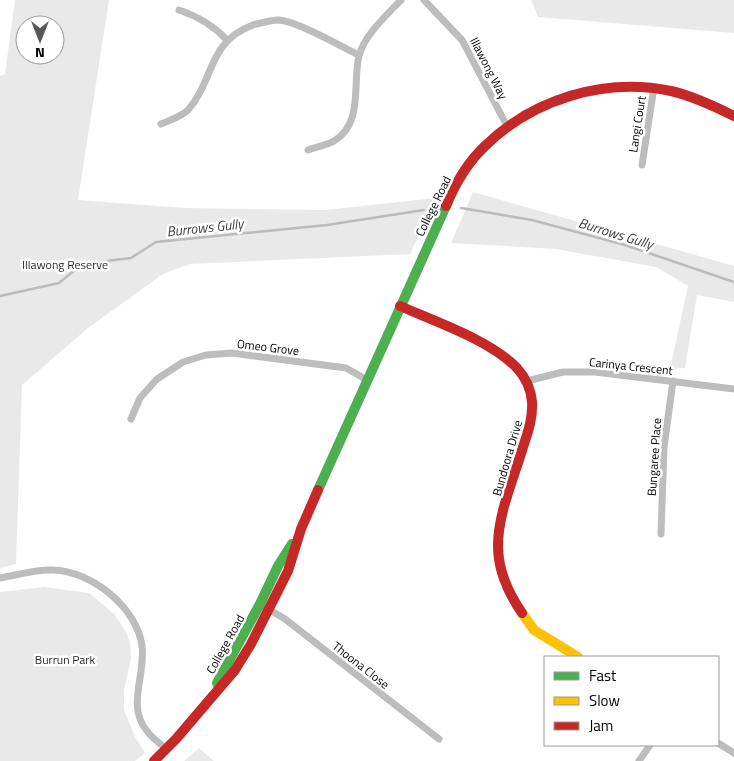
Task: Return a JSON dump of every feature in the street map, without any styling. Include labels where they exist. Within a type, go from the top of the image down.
[{"type":"main road","name":"College Road","points":[[154,761],[167,749],[211,695],[235,670],[251,644],[265,607],[288,572],[301,529],[453,189],[471,162],[489,141],[522,116],[545,104],[575,94],[612,86],[654,87],[684,94],[719,107],[734,116]]},
{"type":"main road","name":"Bundoora Drive","points":[[400,306],[490,347],[509,360],[527,381],[532,396],[533,411],[502,517],[498,545],[499,561],[505,582],[515,603],[534,630],[576,656]]},
{"type":"street","points":[[308,150],[334,141],[347,130],[354,112],[359,55],[368,38],[401,0]]},
{"type":"street","name":"Illawong Way","points":[[424,0],[462,40],[508,128]]},
{"type":"street","points":[[179,10],[192,14],[219,31],[227,40]]},
{"type":"street","points":[[161,124],[187,111],[198,95],[227,40],[243,29],[262,22],[280,20],[300,27],[359,55]]},
{"type":"street","name":"Langi Court","points":[[642,165],[654,87]]},
{"type":"street","name":"Omeo Grove","points":[[132,419],[140,398],[157,379],[183,362],[206,355],[232,353],[346,368],[367,380]]},
{"type":"street","name":"Carinya Crescent","points":[[527,381],[572,372],[595,372],[734,389]]},
{"type":"street","name":"Bungaree Place","points":[[661,534],[664,447],[673,381]]},
{"type":"street","points":[[0,578],[53,570],[74,573],[87,578],[110,593],[126,612],[141,638],[143,664],[136,703],[139,718],[148,732],[167,749]]},
{"type":"street","name":"Thoona Close","points":[[265,607],[285,619],[439,739]]},
{"type":"street","points":[[719,745],[734,753]]},
{"type":"street","points":[[639,761],[649,746]]},
{"type":"green space","name":"Illawong Reserve","points":[[15,0],[109,0],[78,200],[185,208],[325,210],[436,198],[410,254],[190,264],[163,274],[88,328],[22,385],[16,564],[0,568],[0,76],[5,74]]},
{"type":"green space","points":[[531,0],[734,0],[734,33],[538,17]]},
{"type":"green space","points":[[473,192],[734,266],[734,302],[697,295],[685,368],[670,369],[688,286],[656,267],[556,249],[451,243]]},
{"type":"green space","name":"Burrun Park","points":[[44,587],[89,593],[114,614],[125,630],[130,642],[131,659],[124,690],[124,710],[135,737],[145,753],[135,761],[0,761],[0,592]]},
{"type":"green space","points":[[199,748],[214,761],[184,761]]},
{"type":"waterway","name":"Burrows Gully","points":[[461,208],[532,220],[625,245],[734,282]]},
{"type":"waterway","name":"Burrows Gully","points":[[0,296],[59,283],[82,264],[131,258],[156,242],[327,225],[424,210]]},
{"type":"traffic: fast","points":[[318,490],[446,206]]},
{"type":"traffic: fast","points":[[217,683],[260,604],[278,566],[292,544]]},
{"type":"traffic: slow","points":[[522,613],[534,630],[576,656]]},
{"type":"traffic: jam","points":[[446,206],[462,174],[485,146],[525,116],[548,104],[571,96],[596,90],[646,87],[687,96],[734,116]]},
{"type":"traffic: jam","points":[[400,306],[478,340],[506,358],[517,368],[528,384],[532,402],[531,419],[507,496],[498,546],[498,555],[505,581],[522,613]]},
{"type":"traffic: jam","points":[[154,761],[176,739],[235,670],[251,644],[288,571],[301,529],[318,490]]}]
